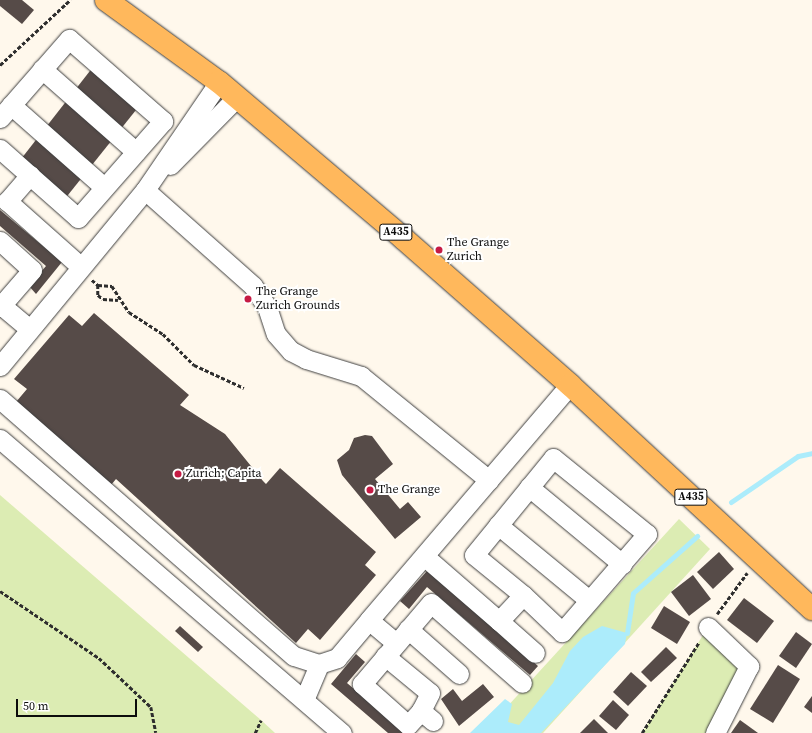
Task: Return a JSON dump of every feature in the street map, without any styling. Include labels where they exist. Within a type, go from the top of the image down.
[{"type":"main road","name":"A435","points":[[106,0],[219,82],[237,97],[570,385],[812,609]]},
{"type":"street","points":[[0,149],[78,218],[163,121],[69,39],[5,111],[104,187]]},
{"type":"street","points":[[42,69],[136,152]]},
{"type":"street","points":[[145,190],[219,82]]},
{"type":"street","points":[[0,366],[28,328],[145,190],[237,97]]},
{"type":"street","points":[[30,175],[7,201],[80,266]]},
{"type":"street","points":[[145,190],[253,286],[267,307],[276,334],[291,351],[361,376],[489,480]]},
{"type":"street","points":[[0,241],[32,270],[1,306],[28,328]]},
{"type":"street","points":[[0,398],[294,656],[319,664],[337,658],[570,385]]},
{"type":"street","points":[[0,439],[342,733]]},
{"type":"street","points":[[553,458],[647,534],[562,632],[523,595],[474,554],[498,525],[553,458]]},
{"type":"street","points":[[529,487],[622,564]]},
{"type":"street","points":[[498,525],[589,600]]},
{"type":"street","points":[[424,556],[535,653]]},
{"type":"street","points":[[499,621],[523,595]]},
{"type":"street","points":[[396,643],[430,693],[427,716],[408,725],[362,684],[396,643],[431,602],[522,683]]},
{"type":"street","points":[[369,620],[396,643],[459,674]]},
{"type":"street","points":[[708,627],[749,666],[715,733]]},
{"type":"street","points":[[304,700],[319,664]]},
{"type":"path","points":[[0,65],[70,0]]},
{"type":"path","points":[[80,266],[98,285],[112,286],[118,300],[137,318],[163,334],[194,365],[244,388]]},
{"type":"path","points":[[98,285],[98,295],[103,299],[118,300]]},
{"type":"path","points":[[642,733],[708,627],[757,558]]},
{"type":"path","points":[[0,591],[99,658],[152,707],[156,733]]},
{"type":"path","points":[[255,733],[261,720]]},
{"type":"green space","points":[[0,495],[261,720],[275,733],[0,733]]},
{"type":"green space","points":[[679,519],[710,549],[543,733],[483,733]]},
{"type":"green space","points":[[708,627],[749,666],[715,733],[642,733]]},
{"type":"water","points":[[602,626],[627,633],[625,644],[541,733],[470,733],[505,699],[512,704],[508,722],[519,725],[553,683],[570,651],[583,637]]},
{"type":"building","points":[[0,0],[22,0],[34,10],[22,24],[0,6]]},
{"type":"building","points":[[93,67],[140,105],[60,205],[14,168]]},
{"type":"building","points":[[0,210],[62,262],[36,294],[29,286],[46,266],[0,226]]},
{"type":"building","name":"Zurich; Capita","points":[[94,313],[189,395],[180,405],[225,434],[266,484],[280,468],[376,552],[365,565],[376,575],[320,640],[308,629],[296,643],[116,479],[111,485],[16,402],[27,389],[14,379],[69,315],[82,326]]},
{"type":"building","name":"The Grange","points":[[365,435],[372,436],[393,464],[375,479],[400,509],[408,502],[421,517],[395,539],[342,475],[337,460],[349,450],[354,438]]},
{"type":"building","points":[[719,552],[734,569],[713,589],[697,572]]},
{"type":"building","points":[[427,571],[538,666],[530,675],[427,587],[409,609],[400,601]]},
{"type":"building","points":[[693,575],[711,599],[689,616],[671,592]]},
{"type":"building","points":[[744,598],[774,621],[757,643],[727,620]]},
{"type":"building","points":[[664,606],[690,622],[677,644],[651,628]]},
{"type":"building","points":[[180,626],[203,647],[198,652],[175,631]]},
{"type":"building","points":[[796,632],[812,644],[796,668],[779,656]]},
{"type":"building","points":[[666,647],[677,658],[651,682],[641,672]]},
{"type":"building","points":[[356,654],[365,662],[347,683],[406,733],[388,733],[331,684]]},
{"type":"building","points":[[778,665],[800,679],[773,723],[750,709]]},
{"type":"building","points":[[631,672],[647,686],[628,706],[613,692]]},
{"type":"building","points":[[483,684],[494,697],[459,726],[441,699],[453,689],[462,701]]},
{"type":"building","points":[[812,696],[812,713],[804,707]]},
{"type":"building","points":[[613,700],[629,715],[616,730],[599,716]]},
{"type":"building","points":[[594,719],[608,733],[580,733]]},
{"type":"building","points":[[740,720],[758,733],[731,733]]},
{"type":"waterway","points":[[731,502],[798,456],[812,453]]},
{"type":"waterway","points":[[627,633],[633,593],[697,536]]},
{"type":"place","name":"The Grange Zurich","points":[[439,250]]},
{"type":"place","name":"The Grange Zurich Grounds","points":[[248,299]]},
{"type":"place","name":"Zurich; Capita","points":[[178,474]]},
{"type":"place","name":"The Grange","points":[[370,490]]}]
